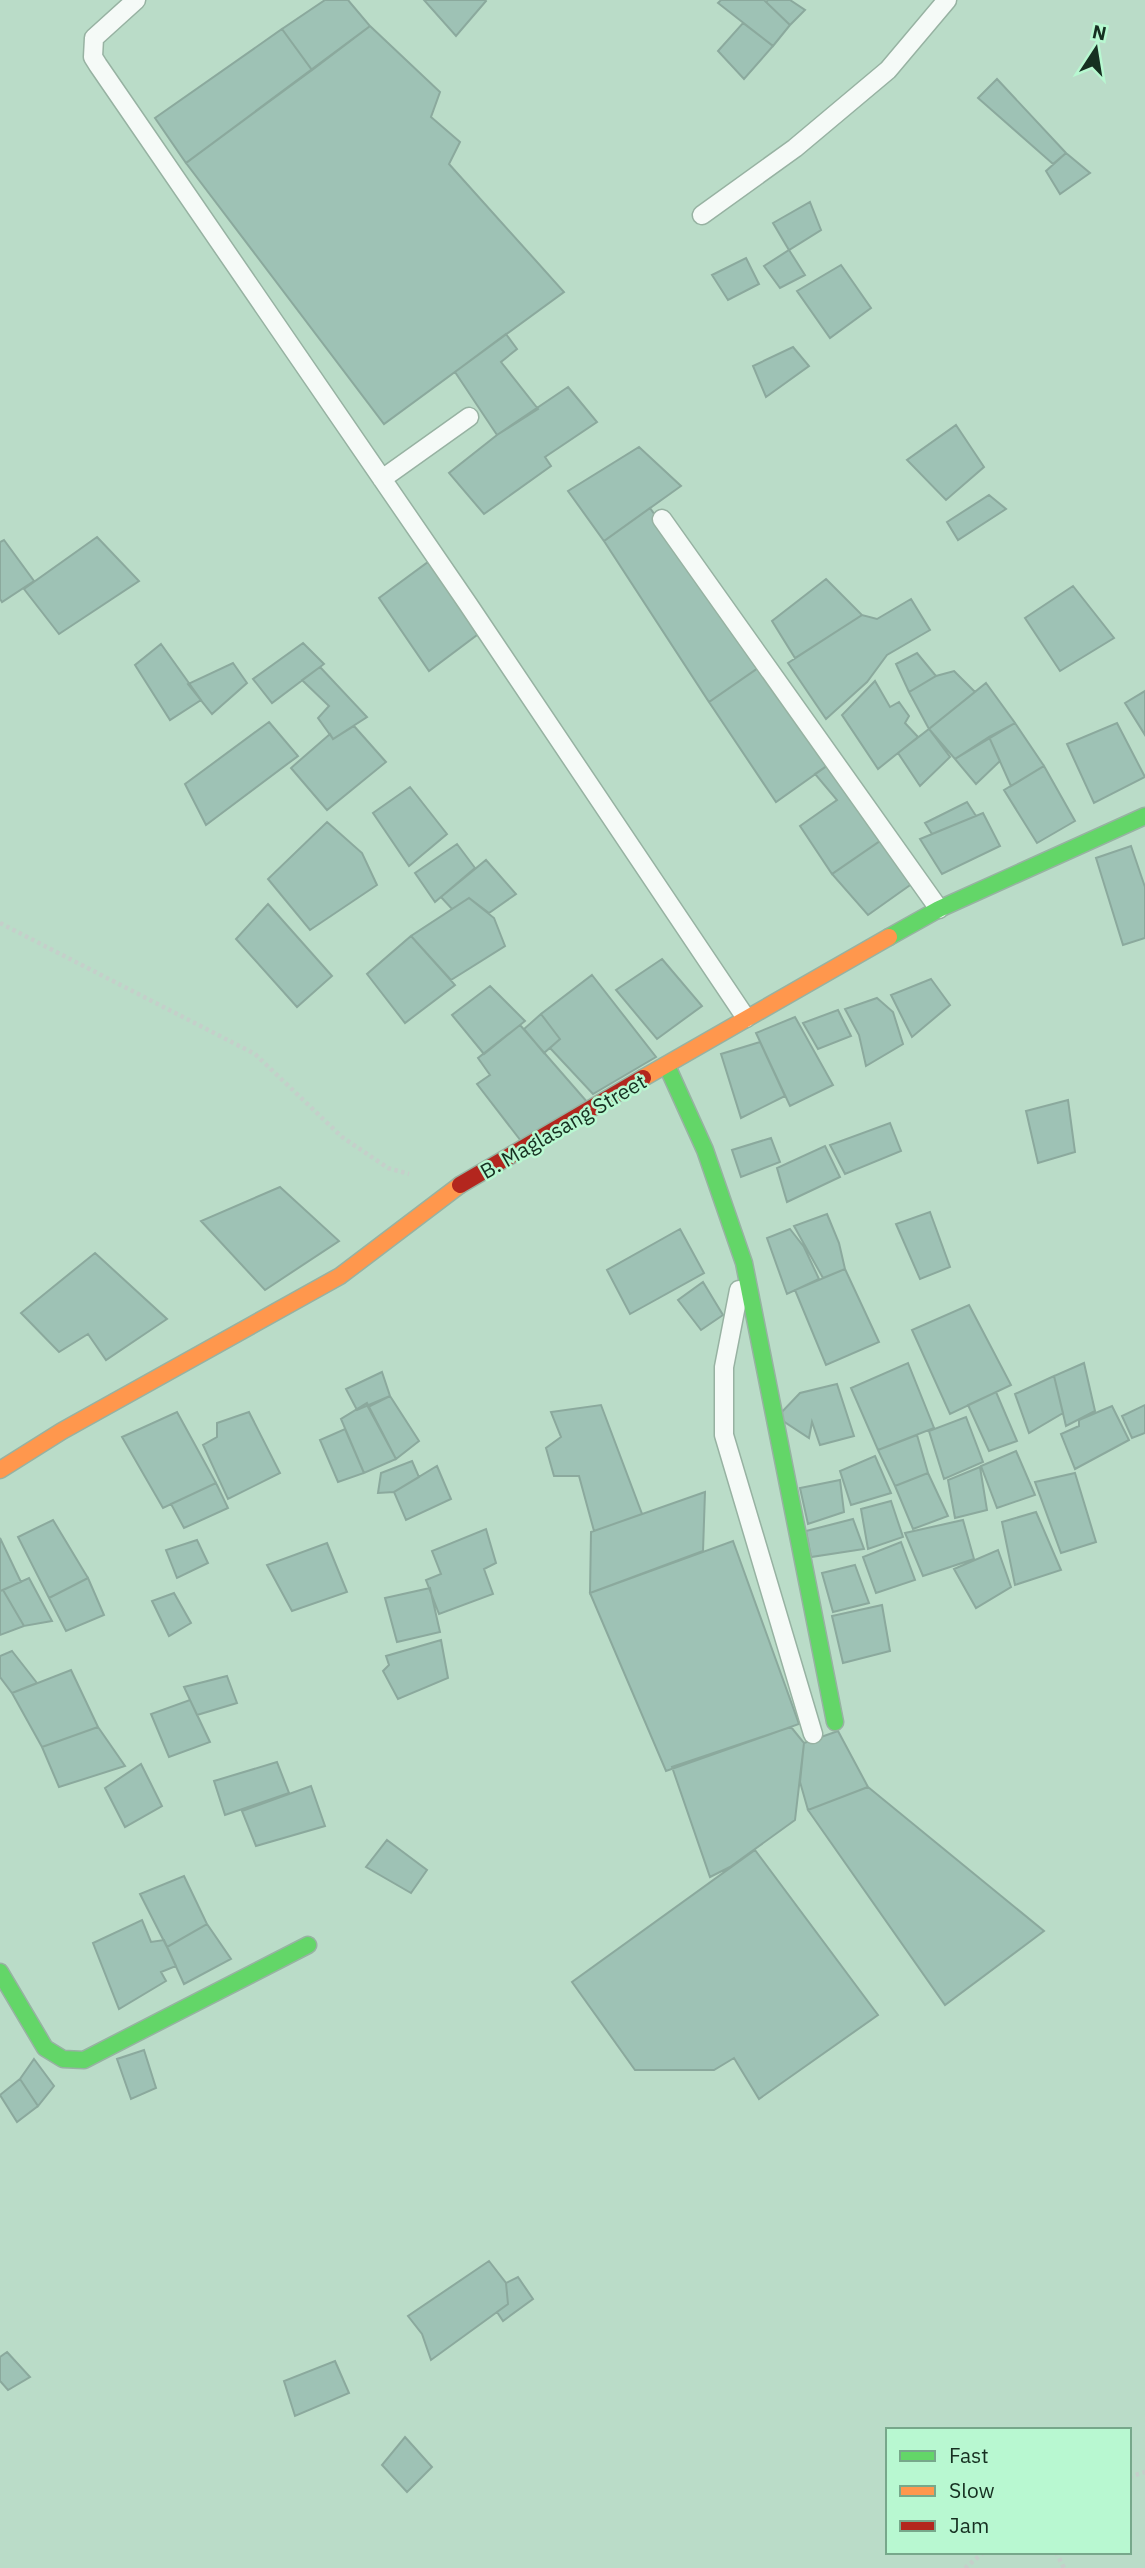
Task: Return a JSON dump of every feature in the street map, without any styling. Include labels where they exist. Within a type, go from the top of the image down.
[{"type":"street","name":"B. Maglasang Street","points":[[0,1470],[62,1431],[340,1276],[457,1187],[747,1018],[939,909],[1145,816]]},
{"type":"street","points":[[667,1066],[705,1150],[744,1263],[835,1722]]},
{"type":"street","points":[[0,1972],[45,2048],[63,2059],[84,2060],[308,1945]]},
{"type":"lane","points":[[136,0],[94,38],[93,57],[747,1018]]},
{"type":"lane","points":[[702,215],[795,148],[888,70],[947,0]]},
{"type":"lane","points":[[382,479],[469,417]]},
{"type":"lane","points":[[662,519],[939,909]]},
{"type":"lane","points":[[744,1263],[724,1367],[723,1435],[813,1734]]},
{"type":"path","points":[[0,923],[255,1054],[342,1137],[388,1168],[411,1174]]},
{"type":"path","points":[[965,2568],[982,2554]]},
{"type":"building","points":[[325,0],[348,0],[370,26],[312,70],[282,29]]},
{"type":"building","points":[[424,0],[485,0],[486,1],[456,36]]},
{"type":"building","points":[[721,0],[764,0],[790,25],[773,46],[718,3]]},
{"type":"building","points":[[790,0],[805,10],[790,25],[766,2]]},
{"type":"building","points":[[743,23],[773,46],[744,79],[718,51]]},
{"type":"building","points":[[370,26],[440,92],[431,117],[460,142],[449,164],[564,292],[384,424],[186,163]]},
{"type":"building","points":[[282,29],[312,70],[186,163],[155,118]]},
{"type":"building","points":[[997,79],[1066,153],[1053,164],[978,98]]},
{"type":"building","points":[[1066,153],[1090,173],[1060,194],[1046,171]]},
{"type":"building","points":[[810,202],[821,230],[789,250],[773,223]]},
{"type":"building","points":[[789,250],[805,275],[780,288],[764,266]]},
{"type":"building","points":[[746,258],[759,284],[728,300],[712,275]]},
{"type":"building","points":[[841,265],[871,308],[830,338],[797,291]]},
{"type":"building","points":[[506,334],[517,349],[501,362],[538,409],[497,435],[455,372]]},
{"type":"building","points":[[793,347],[809,366],[766,397],[753,366]]},
{"type":"building","points":[[568,387],[597,422],[545,457],[551,466],[484,514],[449,473],[497,435]]},
{"type":"building","points":[[956,425],[984,467],[946,500],[907,460]]},
{"type":"building","points":[[639,447],[681,486],[604,541],[568,491]]},
{"type":"building","points":[[989,495],[1006,509],[958,540],[947,522]]},
{"type":"building","points":[[650,508],[761,666],[709,702],[604,541]]},
{"type":"building","points":[[97,537],[139,581],[59,634],[24,589]]},
{"type":"building","points":[[4,540],[34,581],[2,602],[0,542]]},
{"type":"building","points":[[428,562],[481,632],[429,671],[379,598]]},
{"type":"building","points":[[826,579],[862,615],[795,658],[772,621]]},
{"type":"building","points":[[1073,586],[1114,638],[1060,671],[1025,618]]},
{"type":"building","points":[[911,599],[930,630],[887,655],[867,682],[826,719],[788,663],[862,615],[877,619]]},
{"type":"building","points":[[303,643],[324,664],[272,703],[253,679]]},
{"type":"building","points":[[161,644],[201,700],[170,720],[135,665]]},
{"type":"building","points":[[917,653],[936,676],[909,692],[896,664]]},
{"type":"building","points":[[233,663],[247,683],[212,714],[188,684]]},
{"type":"building","points":[[761,666],[831,763],[776,802],[709,702]]},
{"type":"building","points":[[320,667],[367,717],[333,739],[318,718],[329,706],[302,680]]},
{"type":"building","points":[[954,671],[975,692],[929,729],[909,692],[936,676]]},
{"type":"building","points":[[875,681],[890,707],[899,702],[909,716],[905,723],[918,737],[878,769],[842,715]]},
{"type":"building","points":[[986,683],[1015,723],[955,759],[929,729]]},
{"type":"building","points":[[1145,691],[1145,735],[1125,703]]},
{"type":"building","points":[[269,722],[298,756],[206,825],[185,784]]},
{"type":"building","points":[[1015,723],[1044,766],[1011,786],[989,737]]},
{"type":"building","points":[[1117,723],[1145,777],[1094,803],[1067,744]]},
{"type":"building","points":[[354,726],[386,762],[327,810],[291,768],[330,734],[333,739]]},
{"type":"building","points":[[929,729],[950,757],[920,786],[898,753]]},
{"type":"building","points":[[989,737],[1000,761],[976,784],[955,759]]},
{"type":"building","points":[[831,763],[883,839],[832,874],[800,826],[837,800],[815,774]]},
{"type":"building","points":[[1044,766],[1075,821],[1037,843],[1004,790]]},
{"type":"building","points":[[410,787],[447,834],[409,866],[373,813]]},
{"type":"building","points":[[967,802],[976,816],[932,834],[925,823]]},
{"type":"building","points":[[983,813],[1000,846],[942,874],[920,839]]},
{"type":"building","points":[[327,822],[362,853],[377,885],[310,930],[268,879]]},
{"type":"building","points":[[883,839],[913,883],[868,915],[832,874]]},
{"type":"building","points":[[457,844],[475,868],[435,902],[415,873]]},
{"type":"building","points":[[1131,846],[1145,887],[1145,938],[1123,945],[1096,858]]},
{"type":"building","points":[[486,860],[516,894],[489,913],[469,898],[452,909],[441,897]]},
{"type":"building","points":[[469,898],[494,918],[505,946],[451,980],[411,936]]},
{"type":"building","points":[[268,904],[332,976],[297,1007],[236,939]]},
{"type":"building","points":[[411,936],[455,985],[405,1023],[367,974]]},
{"type":"building","points":[[662,959],[702,1006],[657,1039],[616,990]]},
{"type":"building","points":[[592,975],[656,1057],[593,1094],[550,1048],[560,1039],[541,1014]]},
{"type":"building","points":[[931,979],[950,1005],[912,1037],[891,995]]},
{"type":"building","points":[[490,986],[525,1021],[484,1054],[452,1015]]},
{"type":"building","points":[[877,998],[893,1012],[903,1044],[866,1066],[859,1035],[845,1009]]},
{"type":"building","points":[[838,1010],[851,1036],[818,1049],[803,1023]]},
{"type":"building","points":[[541,1014],[560,1039],[544,1053],[524,1029]]},
{"type":"building","points":[[795,1017],[833,1085],[790,1106],[756,1033]]},
{"type":"building","points":[[520,1025],[588,1103],[521,1141],[477,1084],[490,1075],[478,1058]]},
{"type":"building","points":[[760,1042],[785,1096],[741,1118],[721,1054]]},
{"type":"building","points":[[1068,1100],[1075,1152],[1038,1163],[1026,1111]]},
{"type":"building","points":[[890,1123],[901,1151],[845,1174],[830,1145]]},
{"type":"building","points":[[771,1138],[780,1162],[741,1177],[732,1150]]},
{"type":"building","points":[[825,1146],[840,1177],[787,1202],[777,1168]]},
{"type":"building","points":[[280,1187],[339,1241],[265,1290],[201,1221]]},
{"type":"building","points":[[930,1212],[950,1267],[920,1279],[896,1224]]},
{"type":"building","points":[[827,1214],[839,1243],[845,1269],[823,1278],[794,1226]]},
{"type":"building","points":[[680,1229],[704,1273],[630,1314],[607,1270]]},
{"type":"building","points":[[790,1229],[804,1247],[819,1279],[787,1294],[767,1238]]},
{"type":"building","points":[[95,1253],[167,1319],[106,1360],[88,1334],[59,1352],[21,1313]]},
{"type":"building","points":[[845,1269],[879,1342],[826,1365],[795,1290]]},
{"type":"building","points":[[703,1282],[723,1315],[701,1330],[678,1300]]},
{"type":"building","points":[[969,1305],[1011,1385],[950,1414],[912,1330]]},
{"type":"building","points":[[908,1363],[934,1428],[878,1450],[851,1388]]},
{"type":"building","points":[[1084,1363],[1095,1411],[1066,1426],[1054,1376]]},
{"type":"building","points":[[382,1372],[390,1396],[357,1410],[346,1389]]},
{"type":"building","points":[[1054,1376],[1063,1413],[1029,1433],[1015,1394]]},
{"type":"building","points":[[837,1384],[854,1436],[820,1445],[812,1422],[809,1438],[777,1417],[800,1393]]},
{"type":"building","points":[[996,1392],[1017,1441],[989,1451],[968,1405]]},
{"type":"building","points":[[390,1396],[419,1441],[396,1459],[368,1407]]},
{"type":"building","points":[[367,1403],[396,1459],[364,1473],[341,1419]]},
{"type":"building","points":[[601,1405],[642,1514],[594,1531],[579,1476],[554,1476],[546,1448],[561,1437],[551,1412]]},
{"type":"building","points":[[1145,1405],[1145,1433],[1132,1438],[1122,1416]]},
{"type":"building","points":[[1112,1406],[1129,1440],[1075,1469],[1061,1434],[1079,1426],[1079,1420]]},
{"type":"building","points":[[177,1412],[216,1483],[163,1508],[122,1437]]},
{"type":"building","points":[[249,1412],[280,1473],[228,1499],[203,1445],[217,1437],[217,1423]]},
{"type":"building","points":[[966,1417],[983,1462],[944,1479],[929,1431]]},
{"type":"building","points":[[345,1429],[364,1473],[338,1482],[320,1440]]},
{"type":"building","points":[[917,1435],[928,1473],[895,1486],[878,1450]]},
{"type":"building","points":[[1016,1451],[1035,1495],[997,1508],[981,1466]]},
{"type":"building","points":[[875,1456],[891,1493],[851,1505],[840,1471]]},
{"type":"building","points":[[412,1461],[419,1477],[394,1492],[378,1493],[381,1473]]},
{"type":"building","points":[[437,1466],[451,1499],[406,1520],[394,1492]]},
{"type":"building","points":[[980,1467],[987,1510],[955,1518],[948,1480]]},
{"type":"building","points":[[928,1473],[948,1516],[913,1529],[895,1486]]},
{"type":"building","points":[[1075,1473],[1096,1542],[1061,1553],[1035,1482]]},
{"type":"building","points":[[840,1480],[844,1512],[808,1524],[800,1488]]},
{"type":"building","points":[[216,1483],[228,1508],[184,1528],[171,1504]]},
{"type":"building","points":[[705,1492],[703,1551],[590,1593],[591,1532]]},
{"type":"building","points":[[891,1501],[903,1537],[868,1549],[861,1509]]},
{"type":"building","points":[[1036,1512],[1061,1570],[1015,1585],[1002,1522]]},
{"type":"building","points":[[853,1519],[864,1549],[811,1557],[806,1531]]},
{"type":"building","points":[[53,1520],[88,1578],[49,1598],[18,1537]]},
{"type":"building","points":[[963,1520],[974,1559],[923,1576],[905,1533]]},
{"type":"building","points":[[486,1529],[496,1563],[484,1569],[493,1594],[439,1614],[426,1580],[441,1574],[432,1551]]},
{"type":"building","points":[[0,1538],[21,1582],[0,1591]]},
{"type":"building","points":[[197,1540],[208,1563],[177,1578],[166,1550]]},
{"type":"building","points":[[733,1541],[799,1724],[666,1771],[590,1593]]},
{"type":"building","points":[[901,1542],[915,1580],[876,1593],[863,1557]]},
{"type":"building","points":[[327,1543],[347,1592],[292,1611],[267,1565]]},
{"type":"building","points":[[998,1550],[1011,1587],[976,1608],[954,1569]]},
{"type":"building","points":[[855,1565],[869,1603],[833,1612],[822,1573]]},
{"type":"building","points":[[29,1578],[52,1621],[24,1626],[3,1590]]},
{"type":"building","points":[[88,1578],[104,1615],[66,1631],[49,1598]]},
{"type":"building","points":[[430,1588],[440,1632],[397,1642],[385,1598]]},
{"type":"building","points":[[3,1590],[24,1626],[0,1635],[0,1591]]},
{"type":"building","points":[[174,1593],[191,1623],[169,1636],[152,1601]]},
{"type":"building","points":[[882,1605],[890,1651],[843,1663],[832,1616]]},
{"type":"building","points":[[441,1640],[448,1678],[398,1699],[383,1671],[389,1665],[386,1656]]},
{"type":"building","points":[[12,1651],[37,1683],[12,1693],[0,1677],[0,1656]]},
{"type":"building","points":[[71,1670],[98,1727],[42,1747],[12,1693]]},
{"type":"building","points":[[227,1676],[237,1703],[197,1715],[184,1687]]},
{"type":"building","points":[[190,1700],[210,1742],[169,1757],[151,1714]]},
{"type":"building","points":[[98,1727],[125,1766],[59,1787],[42,1747]]},
{"type":"building","points":[[791,1727],[804,1743],[795,1820],[730,1867],[710,1877],[672,1767]]},
{"type":"building","points":[[838,1731],[868,1787],[808,1810],[800,1782],[804,1743]]},
{"type":"building","points":[[277,1762],[289,1793],[225,1815],[214,1781]]},
{"type":"building","points":[[141,1764],[162,1806],[125,1827],[105,1788]]},
{"type":"building","points":[[311,1786],[325,1826],[256,1846],[242,1811]]},
{"type":"building","points":[[868,1787],[1044,1931],[945,2005],[808,1810]]},
{"type":"building","points":[[387,1840],[427,1870],[411,1893],[366,1867]]},
{"type":"building","points":[[755,1850],[878,2015],[759,2099],[734,2058],[714,2070],[635,2070],[572,1982]]},
{"type":"building","points":[[184,1876],[207,1924],[167,1947],[140,1894]]},
{"type":"building","points":[[142,1920],[151,1942],[164,1940],[176,1966],[161,1972],[166,1981],[119,2009],[93,1943]]},
{"type":"building","points":[[207,1924],[231,1959],[184,1984],[167,1947]]},
{"type":"building","points":[[144,2050],[156,2088],[131,2099],[117,2059]]},
{"type":"building","points":[[34,2059],[54,2086],[38,2106],[20,2079]]},
{"type":"building","points":[[20,2079],[38,2106],[17,2122],[0,2095]]},
{"type":"building","points":[[489,2261],[506,2283],[508,2304],[431,2360],[422,2334],[408,2316]]},
{"type":"building","points":[[518,2277],[533,2299],[503,2321],[497,2312],[508,2304],[506,2283]]},
{"type":"building","points":[[7,2352],[30,2377],[8,2390],[0,2381],[0,2357]]},
{"type":"building","points":[[335,2361],[349,2393],[295,2416],[284,2381]]},
{"type":"building","points":[[405,2437],[432,2467],[407,2492],[382,2465]]},
{"type":"traffic: fast","points":[[889,937],[939,909],[1145,816]]},
{"type":"traffic: fast","points":[[667,1066],[705,1150],[744,1263],[835,1722]]},
{"type":"traffic: fast","points":[[0,1972],[45,2048],[63,2059],[84,2060],[308,1945]]},
{"type":"traffic: slow","points":[[643,1078],[889,937]]},
{"type":"traffic: slow","points":[[0,1470],[62,1431],[340,1276],[460,1185]]},
{"type":"traffic: jam","points":[[460,1185],[643,1078]]}]
